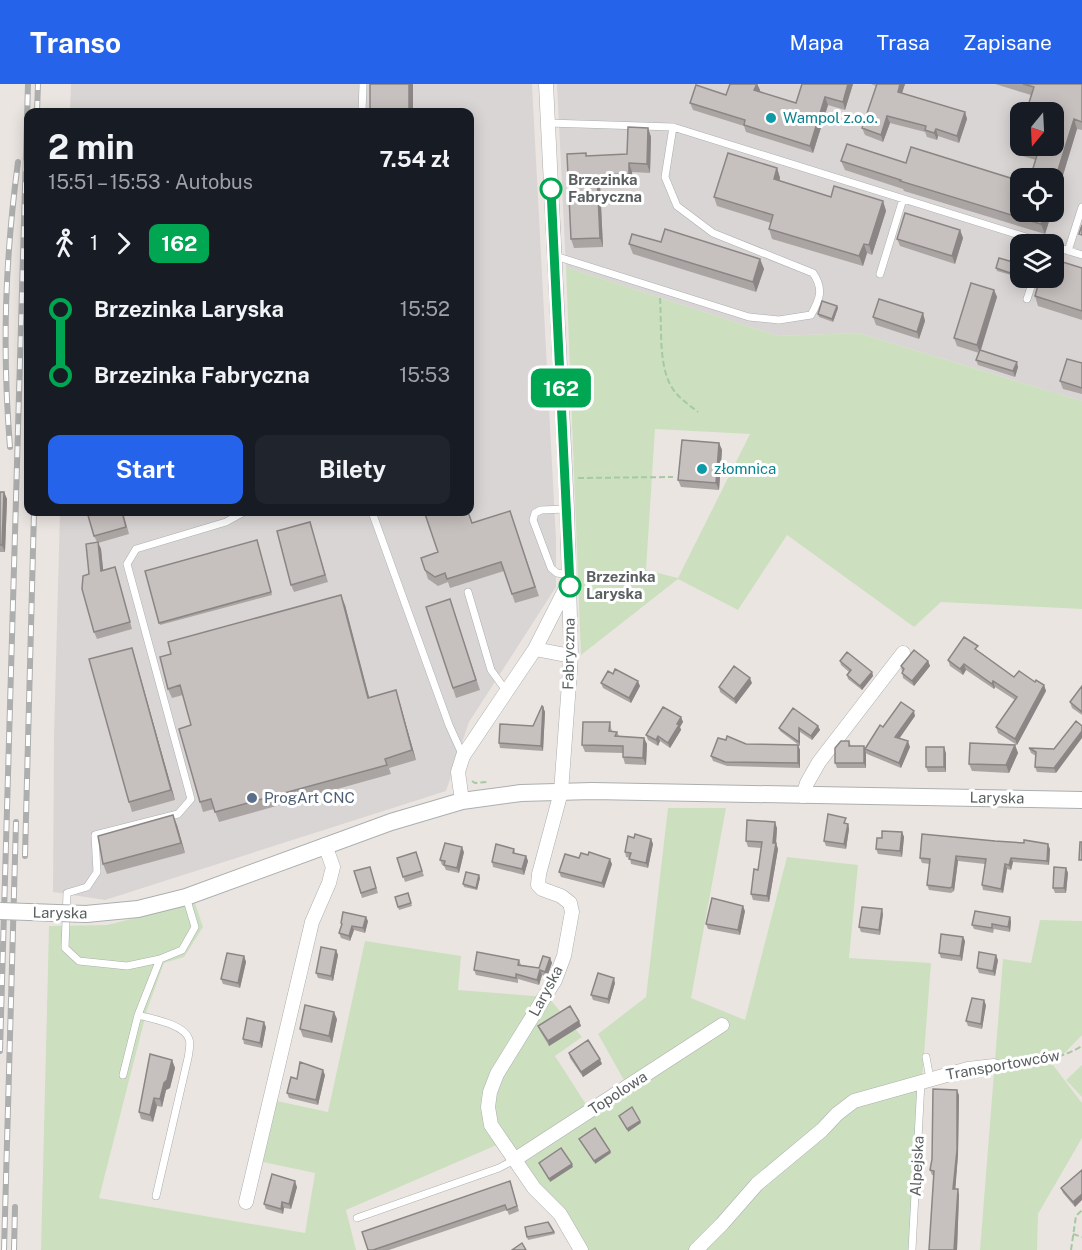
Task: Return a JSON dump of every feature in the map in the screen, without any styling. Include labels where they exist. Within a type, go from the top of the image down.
[{"type":"street","name":"Fabryczna","points":[[546,84],[570,578],[571,656],[561,792]]},
{"type":"street","points":[[462,801],[458,772],[463,756],[535,649],[570,578]]},
{"type":"street","points":[[535,649],[571,656]]},
{"type":"street","points":[[803,796],[807,783],[819,762],[903,653]]},
{"type":"street","name":"Laryska","points":[[514,1160],[491,1125],[488,1107],[490,1092],[497,1074],[555,980],[564,956],[572,912],[570,903],[538,885],[538,874],[561,792]]},
{"type":"street","name":"Laryska","points":[[0,911],[86,914],[138,909],[186,897],[391,822],[462,801],[521,793],[1082,800]]},
{"type":"street","points":[[246,1202],[312,922],[329,883],[333,867],[326,845]]},
{"type":"street","name":"Topolowa","points":[[514,1160],[722,1025]]},
{"type":"street","name":"Transportowców","points":[[696,1250],[757,1184],[822,1130],[837,1113],[854,1101],[968,1069],[994,1066]]},
{"type":"street","points":[[514,1160],[534,1188],[560,1214],[581,1250]]},
{"type":"lane","points":[[362,108],[363,84]]},
{"type":"lane","points":[[548,123],[673,127],[1014,234]]},
{"type":"lane","points":[[555,256],[749,317],[779,320],[810,315],[820,300],[820,284],[813,273],[713,233],[677,206],[665,177],[673,127]]},
{"type":"lane","points":[[880,274],[903,199]]},
{"type":"lane","points":[[1068,251],[1082,207]]},
{"type":"lane","points":[[1064,250],[1082,255]]},
{"type":"lane","points":[[1027,299],[1031,288]]},
{"type":"lane","points":[[567,509],[541,510],[535,513],[533,520],[551,568],[570,578]]},
{"type":"lane","points":[[186,897],[195,927],[182,950],[160,959],[127,966],[79,961],[65,948],[67,893],[87,887],[97,872],[95,835],[178,814],[191,799],[127,564],[136,549],[226,522],[237,516]]},
{"type":"lane","points":[[373,516],[449,725],[463,756]]},
{"type":"lane","points":[[468,592],[491,669],[507,692]]},
{"type":"lane","points":[[123,1075],[138,1015],[160,959]]},
{"type":"lane","points":[[138,1015],[168,1023],[184,1031],[190,1040],[188,1058],[156,1196]]},
{"type":"lane","name":"Alpejska","points":[[912,1250],[926,1057]]},
{"type":"lane","name":"Topolowa","points":[[357,1218],[499,1168],[514,1160]]},
{"type":"path","points":[[660,289],[665,370],[670,385],[681,400],[698,412]]},
{"type":"path","points":[[566,478],[673,477]]},
{"type":"path","name":"Transportowców","points":[[994,1066],[1054,1059],[1082,1046]]},
{"type":"path","points":[[1071,1250],[1076,1216],[1082,1210]]},
{"type":"path","points":[[1073,1234],[1082,1237]]},
{"type":"shaded area","points":[[71,84],[532,84],[556,540],[556,587],[469,722],[446,791],[105,900],[53,892],[54,736],[60,516],[474,516],[474,108],[70,108]]},
{"type":"shaded area","points":[[557,84],[1082,84],[1082,401],[858,333],[778,336],[566,267]]},
{"type":"green space","points":[[566,267],[778,336],[858,333],[1082,401],[1082,609],[941,602],[914,627],[787,535],[738,610],[678,579],[581,655]],"holes":[[[655,429],[750,434],[678,578],[646,570]]]},
{"type":"green space","points":[[668,808],[726,808],[691,998],[745,1020],[787,857],[858,865],[849,958],[931,963],[909,1250],[578,1250],[506,1141],[346,1210],[356,1250],[41,1250],[49,926],[107,925],[195,903],[203,927],[184,957],[164,963],[147,1010],[99,1198],[305,1233],[315,1173],[263,1162],[277,1101],[328,1112],[365,941],[461,956],[458,990],[548,997],[582,1037],[555,1056],[589,1109],[625,1082],[598,1034],[646,997]]},
{"type":"green space","points":[[1040,920],[1082,921],[1082,1035],[1053,1065],[1082,1103],[1082,1138],[1038,1214],[1037,1250],[980,1250],[1003,959],[1031,963]]},
{"type":"green space","points":[[1082,1065],[1082,1097],[1066,1080]]},
{"type":"building","points":[[370,84],[409,84],[409,108],[370,108]]},
{"type":"building","name":"Wampol z.o.o.","points":[[730,84],[757,84],[754,90],[796,103],[802,84],[848,84],[843,102],[825,97],[810,146],[744,125],[745,120],[690,103],[696,85],[726,95]]},
{"type":"building","points":[[877,84],[900,84],[898,92],[965,112],[957,136],[936,129],[934,133],[925,130],[926,126],[887,116],[881,135],[862,128]]},
{"type":"building","points":[[1023,84],[1082,84],[1082,122],[1074,119],[1064,151],[1064,102],[1029,102],[1034,87]]},
{"type":"building","points":[[628,127],[648,128],[647,164],[629,163],[629,174],[597,175],[600,238],[571,239],[567,154],[586,153],[586,156],[627,154]]},
{"type":"building","points":[[847,144],[906,163],[911,147],[1010,178],[1010,215],[900,181],[841,161]]},
{"type":"building","points":[[728,153],[777,168],[774,179],[831,197],[834,186],[883,201],[869,245],[864,244],[859,256],[769,229],[773,215],[714,197]]},
{"type":"building","points":[[1037,156],[1062,156],[1059,168],[1033,168]]},
{"type":"building","points":[[905,213],[960,230],[952,256],[897,239]]},
{"type":"building","points":[[665,229],[760,259],[753,282],[629,244],[632,234],[661,242]]},
{"type":"building","points":[[999,258],[1010,261],[1010,273],[996,268]]},
{"type":"building","points":[[1064,262],[1082,268],[1082,311],[1035,296],[1037,288],[1064,288]]},
{"type":"building","points":[[971,283],[994,290],[977,345],[954,338]]},
{"type":"building","points":[[879,299],[923,313],[917,332],[873,317]]},
{"type":"building","points":[[822,301],[837,306],[832,319],[818,314]]},
{"type":"building","points":[[980,350],[1017,362],[1013,371],[976,360]]},
{"type":"building","points":[[1067,359],[1082,363],[1082,388],[1060,381]]},
{"type":"building","name":"złomnica","points":[[682,440],[719,443],[716,483],[678,480]]},
{"type":"building","points":[[0,492],[4,492],[2,545],[0,545]]},
{"type":"building","points":[[510,511],[535,587],[512,594],[501,562],[447,579],[445,573],[435,577],[425,570],[421,558],[438,552],[426,516],[469,516],[472,523]]},
{"type":"building","points":[[88,516],[123,516],[126,527],[94,536]]},
{"type":"building","points":[[310,522],[325,575],[291,585],[277,531]]},
{"type":"building","points":[[257,540],[271,592],[159,623],[145,571]]},
{"type":"building","points":[[98,542],[101,571],[115,567],[130,622],[94,632],[82,589],[83,576],[89,574],[86,544]]},
{"type":"building","points":[[341,595],[368,698],[396,690],[412,750],[385,759],[387,765],[215,812],[211,799],[200,802],[179,729],[191,725],[180,685],[168,689],[160,657],[171,654],[168,642]]},
{"type":"building","points":[[450,599],[476,680],[453,688],[426,607]]},
{"type":"building","points":[[964,637],[978,646],[975,649],[1014,677],[1019,671],[1044,685],[1015,739],[996,727],[1017,697],[993,681],[992,684],[964,664],[960,669],[948,660]]},
{"type":"building","points":[[132,648],[171,790],[129,802],[89,659]]},
{"type":"building","points":[[914,650],[928,661],[912,681],[902,673],[904,669],[901,666]]},
{"type":"building","points":[[847,652],[872,672],[860,686],[847,675],[851,670],[840,661]]},
{"type":"building","points":[[734,666],[750,678],[734,699],[719,687]]},
{"type":"building","points":[[615,669],[638,681],[629,698],[601,683],[608,671],[613,674]]},
{"type":"building","points":[[1082,686],[1082,712],[1070,702]]},
{"type":"building","points":[[901,702],[914,711],[895,737],[908,741],[899,763],[865,749],[880,725],[883,727]]},
{"type":"building","points":[[542,706],[541,746],[499,743],[500,724],[533,726]]},
{"type":"building","points":[[663,707],[681,717],[668,743],[658,736],[656,740],[646,735]]},
{"type":"building","points":[[793,708],[818,726],[811,736],[799,728],[799,742],[779,728]]},
{"type":"building","points":[[1076,721],[1082,726],[1082,731],[1054,768],[1035,767],[1036,752],[1029,748],[1054,749]]},
{"type":"building","points":[[583,722],[610,722],[609,731],[617,732],[615,736],[644,738],[643,758],[623,757],[623,746],[582,745]]},
{"type":"building","points":[[727,736],[746,744],[798,745],[798,763],[725,762],[711,756],[718,738],[726,740]]},
{"type":"building","points":[[841,741],[849,741],[849,746],[864,746],[864,763],[835,763],[835,748]]},
{"type":"building","points":[[970,743],[1015,745],[1006,765],[969,764]]},
{"type":"building","points":[[926,747],[944,747],[944,767],[926,767]]},
{"type":"building","points":[[828,814],[846,818],[844,823],[848,824],[844,844],[824,841]]},
{"type":"building","points":[[173,815],[181,843],[103,864],[98,836]]},
{"type":"building","points":[[747,820],[775,822],[773,843],[776,843],[767,896],[751,894],[754,869],[758,870],[762,842],[746,841]]},
{"type":"building","points":[[882,831],[902,832],[900,851],[876,849],[877,838],[882,838]]},
{"type":"building","points":[[635,834],[651,839],[646,863],[629,859],[631,853],[625,852],[628,836],[634,838]]},
{"type":"building","points":[[922,834],[1024,843],[1024,840],[1048,844],[1047,861],[1011,858],[1009,865],[1005,864],[1001,889],[982,885],[986,859],[956,856],[952,887],[927,885],[930,859],[920,858]]},
{"type":"building","points":[[1080,842],[1082,842],[1082,860],[1079,860]]},
{"type":"building","points":[[445,843],[462,847],[457,868],[444,865],[445,861],[440,860]]},
{"type":"building","points":[[496,844],[514,849],[513,853],[526,856],[522,869],[492,862]]},
{"type":"building","points":[[416,852],[422,871],[403,877],[397,858]]},
{"type":"building","points":[[589,852],[610,859],[602,883],[559,872],[565,854],[579,858],[581,853],[588,855]]},
{"type":"building","points":[[370,867],[376,888],[361,893],[354,871]]},
{"type":"building","points":[[1054,867],[1066,868],[1064,888],[1053,888]]},
{"type":"building","points":[[466,872],[479,875],[476,888],[463,884]]},
{"type":"building","points":[[408,893],[411,903],[398,907],[395,897]]},
{"type":"building","points":[[712,898],[743,906],[738,930],[706,924]]},
{"type":"building","points":[[862,907],[882,909],[879,930],[859,927]]},
{"type":"building","points":[[975,911],[1010,917],[1008,927],[992,924],[992,928],[972,925]]},
{"type":"building","points":[[343,912],[366,917],[363,928],[352,926],[349,936],[339,933]]},
{"type":"building","points":[[941,934],[963,937],[960,956],[939,953]]},
{"type":"building","points":[[321,947],[336,950],[331,976],[316,973]]},
{"type":"building","points":[[477,952],[519,960],[518,965],[539,968],[543,956],[550,958],[545,972],[540,970],[537,980],[516,974],[516,978],[474,970]]},
{"type":"building","points":[[979,952],[996,955],[993,971],[977,968]]},
{"type":"building","points":[[227,953],[244,956],[238,983],[221,979]]},
{"type":"building","points":[[598,973],[614,978],[608,999],[591,995]]},
{"type":"building","points":[[972,998],[984,1000],[981,1024],[966,1021]]},
{"type":"building","points":[[305,1005],[334,1012],[329,1036],[300,1029]]},
{"type":"building","points":[[570,1006],[579,1021],[548,1041],[538,1026]]},
{"type":"building","points":[[247,1018],[264,1022],[260,1043],[243,1039]]},
{"type":"building","points":[[588,1040],[600,1059],[581,1072],[569,1053]]},
{"type":"building","points":[[150,1054],[172,1060],[160,1099],[154,1098],[150,1115],[139,1112]]},
{"type":"building","points":[[300,1062],[323,1070],[316,1100],[287,1093],[291,1077],[297,1079]]},
{"type":"building","points":[[933,1089],[957,1090],[957,1150],[953,1189],[958,1189],[954,1250],[929,1250],[934,1171],[930,1170]]},
{"type":"building","points":[[632,1107],[640,1121],[627,1129],[619,1116]]},
{"type":"building","points":[[595,1128],[610,1151],[594,1161],[579,1139]]},
{"type":"building","points":[[561,1148],[572,1164],[549,1179],[539,1163]]},
{"type":"building","points":[[1082,1170],[1082,1194],[1073,1202],[1061,1188]]},
{"type":"building","points":[[272,1174],[295,1181],[289,1204],[282,1202],[281,1209],[264,1204]]},
{"type":"building","points":[[510,1181],[517,1206],[507,1210],[505,1205],[368,1250],[362,1232]]},
{"type":"building","points":[[548,1222],[554,1232],[527,1237],[525,1227]]},
{"type":"building","points":[[522,1243],[526,1250],[512,1250]]},
{"type":"railway","points":[[27,108],[28,84]]},
{"type":"railway","points":[[37,108],[38,84]]},
{"type":"railway","points":[[10,447],[6,374],[6,304],[10,234],[18,162]]},
{"type":"railway","points":[[0,1051],[24,222]]},
{"type":"railway","points":[[25,856],[34,516]]},
{"type":"railway","points":[[4,1250],[16,822]]},
{"type":"railway","points":[[14,1250],[15,1207]]},
{"type":"bus line","name":"162","points":[[551,189],[570,586]]},
{"type":"place","name":"Wampol z.o.o.","points":[[771,118]]},
{"type":"place","name":"Brzezinka Fabryczna","points":[[551,189]]},
{"type":"place","name":"złomnica","points":[[702,469]]},
{"type":"place","name":"Brzezinka Laryska","points":[[570,586]]},
{"type":"place","name":"ProgArt CNC","points":[[252,798]]}]
